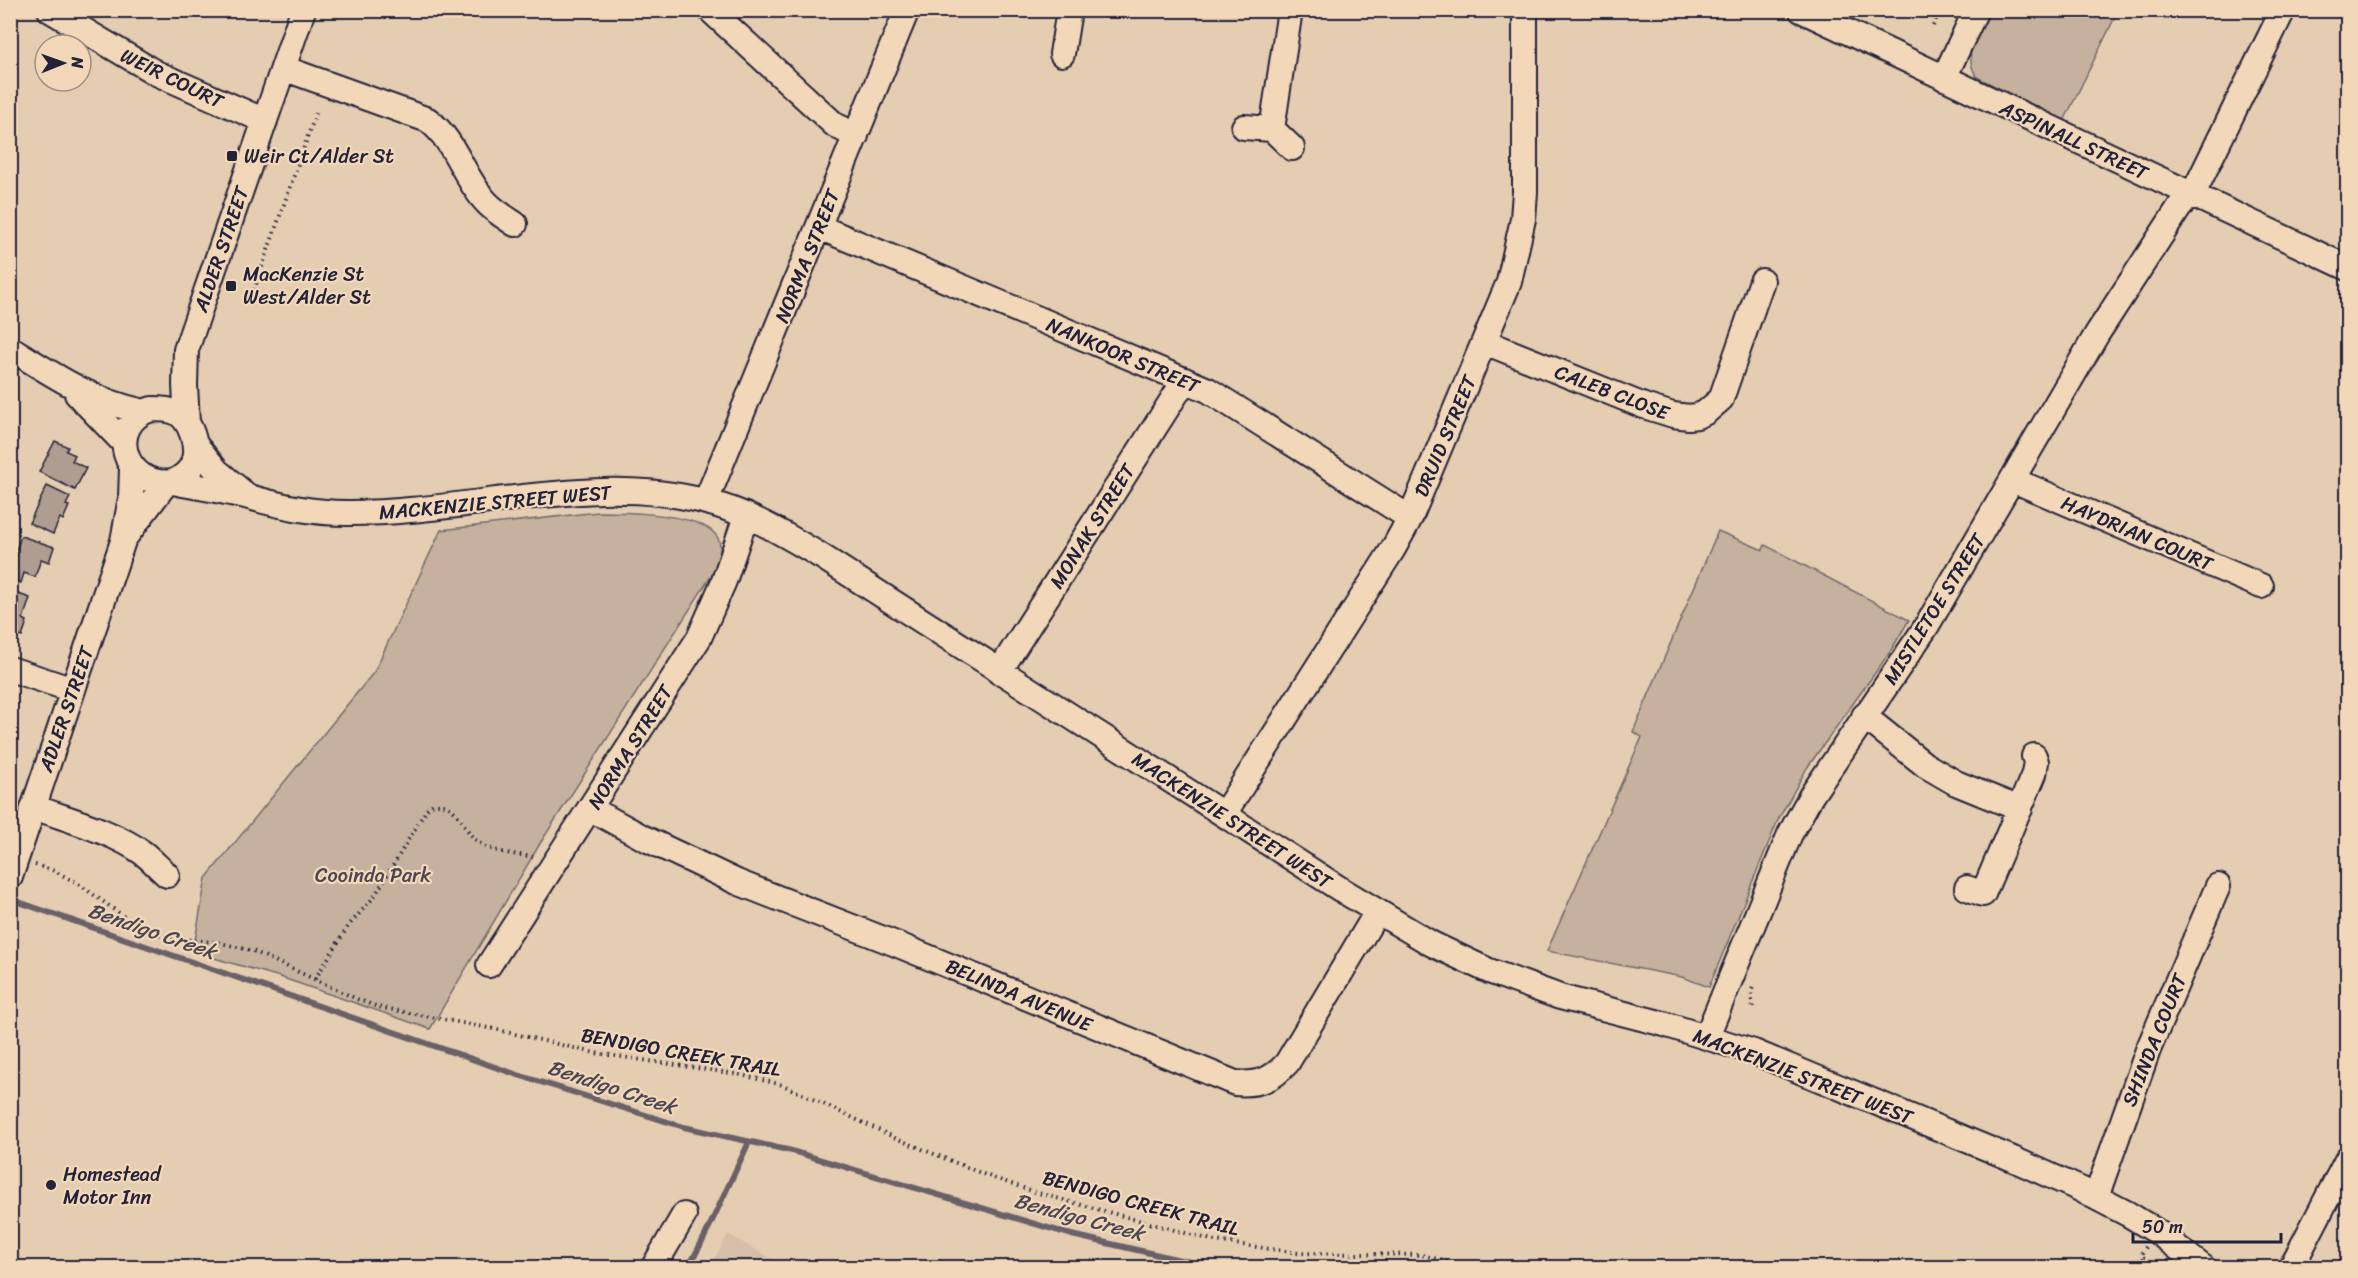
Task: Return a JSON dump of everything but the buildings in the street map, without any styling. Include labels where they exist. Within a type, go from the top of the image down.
[{"type":"street","name":"WEIR COURT","points":[[50,10],[156,73],[265,121]]},
{"type":"street","name":"ALDER STREET","points":[[191,433],[185,385],[186,350],[303,10]]},
{"type":"street","points":[[710,10],[835,125],[856,136]]},
{"type":"street","name":"NORMA STREET","points":[[706,501],[907,10]]},
{"type":"street","points":[[1062,54],[1069,10]]},
{"type":"street","points":[[1272,129],[1290,10]]},
{"type":"street","name":"DRUID STREET","points":[[1224,814],[1386,560],[1410,518],[1509,282],[1523,219],[1524,10]]},
{"type":"street","name":"ASPINALL STREET","points":[[1801,10],[2348,268]]},
{"type":"street","points":[[1944,78],[1976,10]]},
{"type":"street","name":"MISTLETOE STREET","points":[[1707,1036],[1790,834],[1811,796],[1926,627],[2097,334],[2190,195],[2283,10]]},
{"type":"street","points":[[284,68],[428,120],[442,133],[489,206],[515,224]]},
{"type":"street","points":[[1244,127],[1272,129],[1292,148]]},
{"type":"street","name":"NANKOOR STREET","points":[[819,227],[1185,380],[1228,401],[1410,518]]},
{"type":"street","name":"CALEB CLOSE","points":[[1485,342],[1644,406],[1681,417],[1697,416],[1721,399],[1762,281]]},
{"type":"street","points":[[10,348],[70,386],[113,404],[148,411],[168,409],[182,416],[191,433],[195,455],[190,468],[170,483],[147,480],[132,468],[123,442],[70,386]]},
{"type":"street","points":[[123,442],[130,424],[148,411],[166,388],[186,350]]},
{"type":"street","name":"MONAK STREET","points":[[999,672],[1185,380]]},
{"type":"street","name":"MACKENZIE STREET WEST","points":[[191,433],[217,471],[249,497]]},
{"type":"street","name":"ADLER STREET","points":[[12,872],[123,541],[131,498],[132,468]]},
{"type":"street","name":"HAYDRIAN COURT","points":[[2013,480],[2261,586]]},
{"type":"street","name":"MACKENZIE STREET WEST","points":[[170,483],[249,497],[293,509],[345,513],[410,511],[594,491],[654,493],[706,501],[746,516],[822,556],[999,672],[1377,912],[1461,958],[1515,982],[1560,997],[1707,1036],[1754,1052],[2013,1159],[2096,1197],[2156,1231],[2204,1268]]},
{"type":"street","name":"ADLER STREET","points":[[123,541],[170,483]]},
{"type":"street","name":"NORMA STREET","points":[[489,965],[558,861],[699,638],[724,582],[746,516]]},
{"type":"street","points":[[10,669],[72,690]]},
{"type":"street","points":[[1864,716],[1925,765],[1977,792],[2020,809]]},
{"type":"street","points":[[1967,888],[1983,894],[2034,774],[2036,762],[2034,756]]},
{"type":"street","points":[[34,807],[101,832],[144,853],[167,875]]},
{"type":"street","name":"BELINDA AVENUE","points":[[591,809],[644,838],[737,882],[896,944],[1235,1083],[1258,1084],[1269,1079],[1287,1063],[1377,912]]},
{"type":"street","name":"SHINDA COURT","points":[[2096,1197],[2148,1050],[2218,885]]},
{"type":"street","points":[[2291,1268],[2348,1158]]},
{"type":"street","points":[[653,1268],[684,1215]]},
{"type":"path","points":[[1933,26],[1940,10]]},
{"type":"path","points":[[254,290],[316,113]]},
{"type":"path","points":[[315,979],[349,925],[374,897],[427,809],[433,804],[448,805],[458,814],[473,837],[489,848],[558,861]]},
{"type":"path","name":"BENDIGO CREEK TRAIL","points":[[12,872],[37,865],[59,873],[141,929],[166,937],[238,946],[357,999],[398,1012],[494,1029],[595,1053],[737,1074],[783,1085],[900,1140],[979,1172],[1038,1192],[1198,1237],[1282,1252],[1422,1256],[1445,1261],[1461,1268]]},
{"type":"path","points":[[1753,1007],[1750,993],[1757,975]]},
{"type":"shaded area","points":[[728,1234],[786,1267],[710,1267]]},
{"type":"green space","points":[[1989,11],[2118,11],[2064,121],[1977,77],[1972,68],[1971,52],[1976,36]]},
{"type":"green space","name":"Cooinda Park","points":[[598,512],[668,516],[704,526],[715,535],[720,546],[718,560],[713,573],[541,842],[430,1029],[280,977],[193,952],[206,878],[374,672],[441,530]]},
{"type":"green space","points":[[1718,531],[1763,550],[1765,545],[1909,620],[1890,652],[1807,768],[1778,820],[1709,987],[1682,977],[1547,951],[1642,737],[1633,732]]},
{"type":"waterway","name":"Bendigo Creek","points":[[10,899],[518,1075],[684,1127],[792,1151],[1072,1235],[1215,1268]]},
{"type":"waterway","points":[[688,1268],[749,1142]]},
{"type":"place","name":"Weir Ct/Alder St","points":[[232,156]]},
{"type":"place","name":"MacKenzie St West/Alder St","points":[[231,286]]},
{"type":"place","name":"Homestead Motor Inn","points":[[51,1185]]}]
